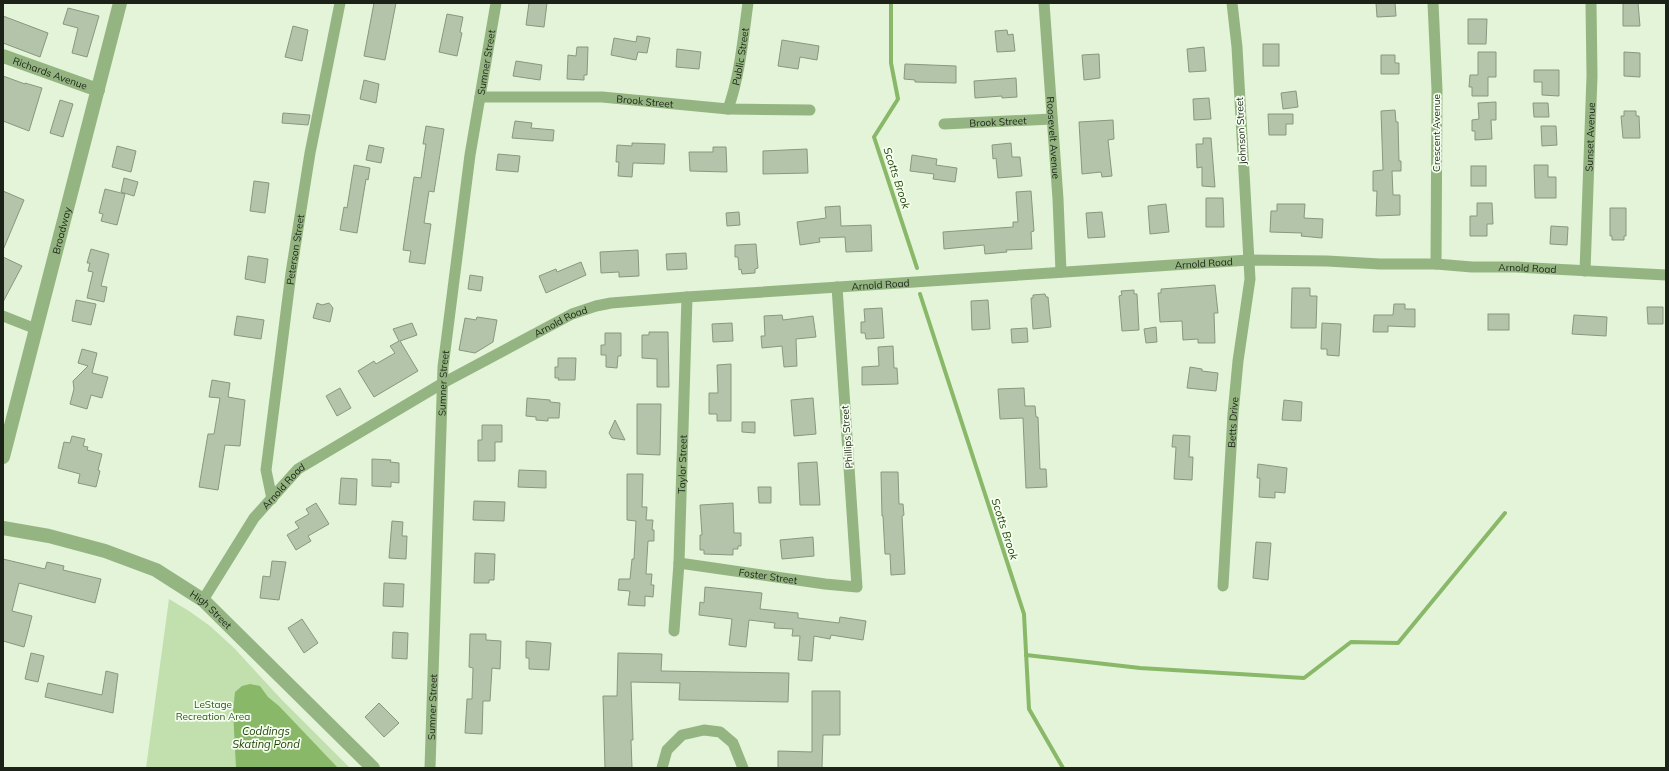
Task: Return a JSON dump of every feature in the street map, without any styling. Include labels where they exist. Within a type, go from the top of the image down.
[{"type":"street","name":"Broadway","points":[[3,457],[120,3]]},
{"type":"street","name":"Peterson Street","points":[[272,498],[266,470],[291,273],[310,153],[340,3]]},
{"type":"street","name":"Sumner Street","points":[[430,768],[443,367],[470,155],[496,3]]},
{"type":"street","name":"Public Street","points":[[728,109],[734,91],[743,43],[748,3]]},
{"type":"street","name":"Roosevelt Avenue","points":[[1044,3],[1058,199],[1061,272]]},
{"type":"street","name":"Johnson Street","points":[[1232,3],[1237,55],[1249,260]]},
{"type":"street","name":"Crescent Avenue","points":[[1432,3],[1437,90],[1436,264]]},
{"type":"street","name":"Sunset Avenue","points":[[1585,271],[1592,76],[1591,3]]},
{"type":"street","name":"Richards Avenue","points":[[3,56],[98,90]]},
{"type":"street","name":"Brook Street","points":[[480,97],[602,96],[728,109],[810,110]]},
{"type":"street","name":"Brook Street","points":[[944,124],[1052,119]]},
{"type":"street","name":"Arnold Road","points":[[204,600],[254,518],[298,469],[443,383],[559,320],[584,309],[611,303],[687,297],[1249,260],[1436,264],[1472,267],[1516,267],[1666,275]]},
{"type":"street","name":"Betts Drive","points":[[1222,586],[1238,361],[1250,279],[1249,260]]},
{"type":"street","name":"Phillips Street","points":[[837,288],[857,587]]},
{"type":"street","name":"Taylor Street","points":[[674,631],[678,563],[687,297]]},
{"type":"street","points":[[3,316],[36,329]]},
{"type":"street","name":"High Street","points":[[3,528],[49,536],[105,551],[156,570],[204,600],[373,768]]},
{"type":"street","name":"Foster Street","points":[[678,563],[825,584],[857,587]]},
{"type":"street","points":[[662,768],[667,750],[682,735],[704,730],[720,732],[733,743],[743,768]]},
{"type":"green space","name":"LeStage Recreation Area","points":[[169,599],[210,626],[234,648],[282,700],[350,768],[146,768]]},
{"type":"water","name":"Coddings Skating Pond","points":[[250,684],[260,686],[268,697],[279,706],[338,768],[236,768],[233,711],[235,692],[242,686]]},
{"type":"building","points":[[374,3],[396,3],[385,60],[364,56]]},
{"type":"building","points":[[529,3],[547,3],[544,27],[526,25]]},
{"type":"building","points":[[1376,3],[1395,3],[1396,16],[1377,17]]},
{"type":"building","points":[[1623,3],[1638,3],[1640,26],[1623,26]]},
{"type":"building","points":[[68,8],[99,16],[87,57],[72,53],[78,28],[63,24]]},
{"type":"building","points":[[447,14],[463,17],[460,32],[462,33],[457,56],[439,52]]},
{"type":"building","points":[[3,16],[48,33],[40,57],[3,43]]},
{"type":"building","points":[[1468,19],[1487,19],[1486,44],[1468,44]]},
{"type":"building","points":[[293,26],[308,30],[302,61],[285,57]]},
{"type":"building","points":[[1007,30],[1008,35],[1013,34],[1015,51],[997,52],[995,31]]},
{"type":"building","points":[[637,36],[650,38],[647,53],[638,52],[636,60],[611,55],[614,38],[636,42]]},
{"type":"building","points":[[782,40],[819,46],[817,60],[800,57],[798,69],[778,66]]},
{"type":"building","points":[[1263,44],[1279,44],[1279,66],[1263,66]]},
{"type":"building","points":[[577,47],[588,47],[587,75],[584,75],[584,80],[567,79],[568,55],[576,56]]},
{"type":"building","points":[[1204,47],[1206,71],[1189,72],[1187,49]]},
{"type":"building","points":[[677,49],[701,52],[699,69],[676,67]]},
{"type":"building","points":[[1478,52],[1496,52],[1496,77],[1488,77],[1488,96],[1472,96],[1472,87],[1469,87],[1470,75],[1478,75]]},
{"type":"building","points":[[1624,52],[1640,53],[1640,77],[1624,76]]},
{"type":"building","points":[[1099,54],[1100,78],[1084,80],[1082,55]]},
{"type":"building","points":[[1381,55],[1395,55],[1395,63],[1399,63],[1399,74],[1381,74]]},
{"type":"building","points":[[516,61],[542,65],[540,80],[513,76]]},
{"type":"building","points":[[905,64],[956,66],[956,83],[915,82],[915,80],[904,79]]},
{"type":"building","points":[[1534,70],[1559,70],[1559,96],[1542,95],[1542,82],[1534,82]]},
{"type":"building","points":[[3,76],[42,88],[29,131],[3,121]]},
{"type":"building","points":[[1016,78],[1017,97],[1002,98],[1002,96],[975,98],[974,81]]},
{"type":"building","points":[[364,80],[379,84],[376,103],[360,99]]},
{"type":"building","points":[[1296,91],[1298,107],[1283,109],[1281,93]]},
{"type":"building","points":[[1209,98],[1211,119],[1194,120],[1193,99]]},
{"type":"building","points":[[60,100],[73,104],[63,137],[50,133]]},
{"type":"building","points":[[1496,102],[1496,120],[1491,120],[1492,139],[1475,140],[1475,131],[1472,131],[1472,120],[1479,119],[1478,103]]},
{"type":"building","points":[[1533,103],[1548,103],[1549,117],[1534,117]]},
{"type":"building","points":[[1395,110],[1396,122],[1398,122],[1399,161],[1401,161],[1401,171],[1392,171],[1393,195],[1400,195],[1400,215],[1376,216],[1377,191],[1373,191],[1373,171],[1383,170],[1381,111]]},
{"type":"building","points":[[1624,111],[1636,111],[1636,116],[1639,116],[1640,138],[1623,138],[1621,116],[1624,116]]},
{"type":"building","points":[[283,113],[310,115],[308,125],[282,123]]},
{"type":"building","points":[[1268,114],[1293,114],[1293,124],[1286,124],[1286,135],[1269,135]]},
{"type":"building","points":[[1113,120],[1114,139],[1108,140],[1112,176],[1102,177],[1101,172],[1082,174],[1079,122]]},
{"type":"building","points":[[515,121],[532,123],[531,128],[554,130],[553,141],[512,138]]},
{"type":"building","points":[[426,126],[444,129],[434,192],[429,191],[424,223],[431,224],[425,264],[409,262],[411,251],[403,250],[414,177],[421,178],[426,144],[423,144]]},
{"type":"building","points":[[1541,126],[1556,126],[1557,145],[1542,146]]},
{"type":"building","points":[[1203,138],[1211,138],[1215,187],[1202,186],[1202,167],[1197,168],[1196,144],[1203,144]]},
{"type":"building","points":[[632,143],[665,144],[664,164],[633,163],[632,177],[618,176],[619,162],[616,162],[617,145],[632,146]]},
{"type":"building","points":[[1011,143],[1012,157],[1020,157],[1022,176],[998,178],[996,158],[993,159],[992,145]]},
{"type":"building","points":[[369,145],[384,148],[381,163],[366,160]]},
{"type":"building","points":[[117,146],[136,151],[131,172],[112,167]]},
{"type":"building","points":[[713,147],[726,147],[727,172],[690,171],[689,152],[713,152]]},
{"type":"building","points":[[807,149],[808,173],[763,174],[763,151]]},
{"type":"building","points":[[498,154],[520,156],[518,172],[496,170]]},
{"type":"building","points":[[912,155],[937,159],[936,165],[957,168],[955,182],[933,179],[934,174],[910,171]]},
{"type":"building","points":[[354,165],[370,168],[368,180],[366,179],[357,233],[340,230],[344,207],[347,208]]},
{"type":"building","points":[[1534,165],[1548,165],[1548,177],[1556,177],[1556,198],[1535,198]]},
{"type":"building","points":[[1471,166],[1486,166],[1486,186],[1471,186]]},
{"type":"building","points":[[124,178],[138,182],[134,196],[121,192]]},
{"type":"building","points":[[254,181],[269,183],[265,213],[250,211]]},
{"type":"building","points":[[105,189],[125,194],[117,225],[101,221],[103,214],[99,213]]},
{"type":"building","points":[[3,191],[24,200],[3,250]]},
{"type":"building","points":[[1031,191],[1034,231],[1031,232],[1032,249],[1006,250],[1007,252],[985,254],[984,245],[944,249],[943,232],[1013,227],[1013,222],[1018,222],[1016,192]]},
{"type":"building","points":[[1206,198],[1223,198],[1224,227],[1206,227]]},
{"type":"building","points":[[1477,203],[1492,203],[1493,224],[1487,224],[1487,236],[1470,236],[1470,216],[1477,216]]},
{"type":"building","points":[[1166,204],[1169,232],[1150,234],[1148,206]]},
{"type":"building","points":[[1277,204],[1305,204],[1304,218],[1323,219],[1322,238],[1301,236],[1302,233],[1270,232],[1271,211],[1277,211]]},
{"type":"building","points":[[840,206],[841,226],[871,225],[872,251],[846,252],[845,237],[819,238],[820,242],[800,245],[797,222],[826,218],[825,207]]},
{"type":"building","points":[[1610,208],[1626,208],[1626,236],[1624,236],[1624,240],[1612,240],[1612,236],[1610,236]]},
{"type":"building","points":[[739,212],[740,225],[727,226],[726,213]]},
{"type":"building","points":[[1102,212],[1105,237],[1088,238],[1086,213]]},
{"type":"building","points":[[1551,226],[1568,227],[1567,245],[1550,244]]},
{"type":"building","points":[[756,244],[758,268],[755,269],[755,273],[742,274],[741,269],[739,270],[738,257],[735,257],[735,245]]},
{"type":"building","points":[[91,249],[109,254],[101,286],[107,287],[104,302],[87,298],[93,272],[88,271],[90,263],[87,263]]},
{"type":"building","points":[[638,250],[639,276],[619,277],[619,272],[601,273],[600,252]]},
{"type":"building","points":[[686,253],[687,269],[667,270],[666,254]]},
{"type":"building","points":[[248,256],[268,259],[265,283],[245,279]]},
{"type":"building","points":[[3,257],[22,266],[3,302]]},
{"type":"building","points":[[581,262],[586,275],[546,293],[539,276],[556,269],[557,272]]},
{"type":"building","points":[[470,275],[483,277],[481,291],[468,289]]},
{"type":"building","points":[[1215,285],[1218,313],[1214,313],[1215,343],[1198,343],[1198,339],[1183,340],[1182,321],[1160,322],[1158,293],[1161,293],[1161,289]]},
{"type":"building","points":[[1292,288],[1310,288],[1310,296],[1317,296],[1316,328],[1291,328]]},
{"type":"building","points":[[1134,290],[1134,294],[1137,294],[1139,330],[1122,331],[1119,296],[1122,295],[1121,291]]},
{"type":"building","points":[[1045,294],[1046,297],[1048,297],[1051,327],[1033,329],[1031,298],[1033,298],[1033,295]]},
{"type":"building","points":[[76,300],[96,304],[91,325],[72,321]]},
{"type":"building","points":[[988,300],[990,329],[972,330],[971,301]]},
{"type":"building","points":[[317,303],[322,305],[329,303],[333,308],[330,322],[313,318]]},
{"type":"building","points":[[1394,304],[1405,304],[1405,309],[1415,309],[1415,327],[1388,326],[1388,332],[1373,332],[1374,315],[1393,315]]},
{"type":"building","points":[[1647,307],[1663,307],[1663,324],[1648,324]]},
{"type":"building","points":[[882,308],[884,338],[866,339],[865,333],[861,333],[861,322],[865,322],[864,309]]},
{"type":"building","points":[[1488,314],[1509,314],[1509,330],[1488,330]]},
{"type":"building","points":[[782,315],[783,320],[813,316],[816,337],[796,339],[797,366],[784,367],[782,346],[762,348],[761,336],[765,336],[764,316]]},
{"type":"building","points":[[1574,315],[1607,317],[1606,336],[1572,334]]},
{"type":"building","points":[[237,316],[264,320],[261,339],[234,335]]},
{"type":"building","points":[[477,317],[497,320],[493,342],[475,353],[459,350],[465,318],[476,320]]},
{"type":"building","points":[[412,323],[417,335],[400,341],[418,371],[374,397],[358,371],[374,361],[376,364],[395,353],[390,346],[399,341],[393,329]]},
{"type":"building","points":[[732,323],[733,341],[713,342],[712,324]]},
{"type":"building","points":[[1322,323],[1341,324],[1339,356],[1327,355],[1327,349],[1321,349]]},
{"type":"building","points":[[1156,327],[1157,342],[1146,343],[1144,329]]},
{"type":"building","points":[[1027,328],[1028,342],[1012,343],[1011,329]]},
{"type":"building","points":[[649,332],[668,332],[669,387],[657,387],[657,359],[642,358],[642,335],[649,335]]},
{"type":"building","points":[[605,333],[621,333],[621,356],[618,356],[617,368],[606,367],[606,355],[601,355],[601,345],[605,345]]},
{"type":"building","points":[[893,346],[894,368],[897,368],[898,384],[862,385],[862,367],[879,366],[878,347]]},
{"type":"building","points":[[82,349],[97,353],[92,373],[108,377],[102,398],[91,395],[87,409],[70,404],[74,389],[73,381],[88,366],[78,363]]},
{"type":"building","points":[[558,358],[576,358],[575,380],[558,380],[559,378],[555,378],[555,367],[558,367]]},
{"type":"building","points":[[731,364],[731,421],[717,421],[717,414],[709,414],[709,393],[718,393],[717,365]]},
{"type":"building","points":[[1190,367],[1202,369],[1202,371],[1218,373],[1216,391],[1187,388]]},
{"type":"building","points":[[212,380],[230,383],[228,397],[245,400],[240,446],[225,445],[218,490],[199,487],[208,434],[214,434],[220,398],[209,397]]},
{"type":"building","points":[[340,388],[351,408],[337,416],[326,396]]},
{"type":"building","points":[[1024,388],[1025,406],[1035,406],[1036,417],[1038,417],[1040,469],[1046,469],[1047,487],[1026,488],[1023,418],[1000,419],[998,389]]},
{"type":"building","points":[[527,398],[550,400],[550,402],[560,403],[559,418],[548,418],[548,421],[536,420],[536,417],[526,416]]},
{"type":"building","points":[[813,398],[816,434],[794,436],[791,400]]},
{"type":"building","points":[[1284,400],[1302,402],[1301,421],[1282,420]]},
{"type":"building","points":[[637,404],[661,404],[660,455],[637,454]]},
{"type":"building","points":[[615,420],[625,440],[612,438],[609,433]]},
{"type":"building","points":[[742,422],[755,422],[755,433],[742,432]]},
{"type":"building","points":[[482,425],[502,425],[502,442],[495,442],[495,461],[478,461],[478,440],[482,440]]},
{"type":"building","points":[[1173,435],[1190,436],[1189,457],[1193,457],[1192,480],[1174,479],[1176,447],[1172,447]]},
{"type":"building","points":[[72,436],[85,439],[83,446],[88,447],[87,450],[102,454],[96,487],[78,483],[80,474],[58,468],[64,442],[70,443]]},
{"type":"building","points":[[372,459],[391,460],[390,462],[399,463],[399,483],[391,482],[391,487],[372,486]]},
{"type":"building","points":[[817,462],[820,505],[800,505],[798,463]]},
{"type":"building","points":[[1258,464],[1287,468],[1285,493],[1275,492],[1275,498],[1259,497],[1260,478],[1257,478]]},
{"type":"building","points":[[519,470],[546,471],[546,488],[518,487]]},
{"type":"building","points":[[881,472],[898,472],[899,504],[903,504],[904,515],[902,516],[905,574],[891,575],[890,554],[885,554]]},
{"type":"building","points":[[627,474],[643,474],[642,507],[647,507],[646,520],[653,520],[652,530],[654,530],[654,541],[648,541],[646,574],[652,574],[651,585],[654,585],[653,597],[645,596],[645,606],[628,605],[630,591],[618,590],[619,579],[630,579],[632,559],[634,559],[636,521],[627,520]]},
{"type":"building","points":[[341,478],[357,479],[356,505],[339,504]]},
{"type":"building","points":[[758,487],[771,487],[771,503],[759,503]]},
{"type":"building","points":[[474,501],[505,502],[504,521],[473,520]]},
{"type":"building","points":[[316,503],[329,524],[308,536],[311,541],[296,550],[287,535],[299,528],[295,522],[309,514],[306,509]]},
{"type":"building","points":[[733,503],[734,533],[741,533],[741,546],[738,546],[738,549],[733,549],[733,555],[704,554],[704,550],[700,550],[700,535],[702,535],[700,505]]},
{"type":"building","points":[[392,521],[403,522],[402,536],[407,536],[406,559],[389,558]]},
{"type":"building","points":[[813,537],[814,556],[782,559],[780,540]]},
{"type":"building","points":[[1256,542],[1271,543],[1268,580],[1253,578]]},
{"type":"building","points":[[475,553],[495,554],[494,580],[489,580],[489,583],[474,583]]},
{"type":"building","points":[[3,559],[45,569],[47,562],[64,566],[63,570],[101,579],[95,603],[19,583],[12,611],[32,616],[24,647],[3,641]]},
{"type":"building","points":[[272,561],[286,562],[279,600],[260,598],[263,576],[270,577]]},
{"type":"building","points":[[384,583],[404,584],[403,607],[383,606]]},
{"type":"building","points":[[705,587],[762,593],[760,609],[798,613],[798,618],[839,623],[840,617],[866,621],[863,640],[831,635],[830,639],[814,636],[812,661],[798,660],[800,636],[792,636],[793,629],[774,628],[775,623],[749,620],[746,647],[729,645],[732,619],[699,615],[700,602],[704,603]]},
{"type":"building","points":[[302,619],[318,643],[304,653],[288,628]]},
{"type":"building","points":[[393,632],[408,633],[407,659],[392,658]]},
{"type":"building","points":[[470,634],[486,634],[486,640],[501,641],[500,669],[492,668],[490,701],[483,701],[482,734],[465,733],[467,699],[472,699],[473,668],[469,667]]},
{"type":"building","points":[[526,641],[551,643],[549,670],[529,669],[529,658],[526,658]]},
{"type":"building","points":[[31,653],[44,656],[38,682],[25,679]]},
{"type":"building","points":[[618,653],[662,654],[661,671],[789,673],[788,702],[679,700],[680,683],[631,682],[633,740],[631,740],[632,768],[605,768],[603,696],[617,696]]},
{"type":"building","points":[[106,671],[118,674],[113,713],[45,697],[48,683],[102,695]]},
{"type":"building","points":[[812,691],[840,691],[840,735],[823,735],[822,768],[778,768],[778,751],[812,752]]},
{"type":"building","points":[[379,703],[399,723],[384,737],[365,717]]},
{"type":"waterway","name":"Scotts Brook","points":[[891,3],[891,63],[898,99],[874,137],[917,268]]},
{"type":"waterway","name":"Scotts Brook","points":[[920,294],[1024,614],[1029,709],[1063,768]]},
{"type":"waterway","points":[[1026,655],[1140,668],[1304,678],[1351,642],[1398,643],[1505,513]]}]
